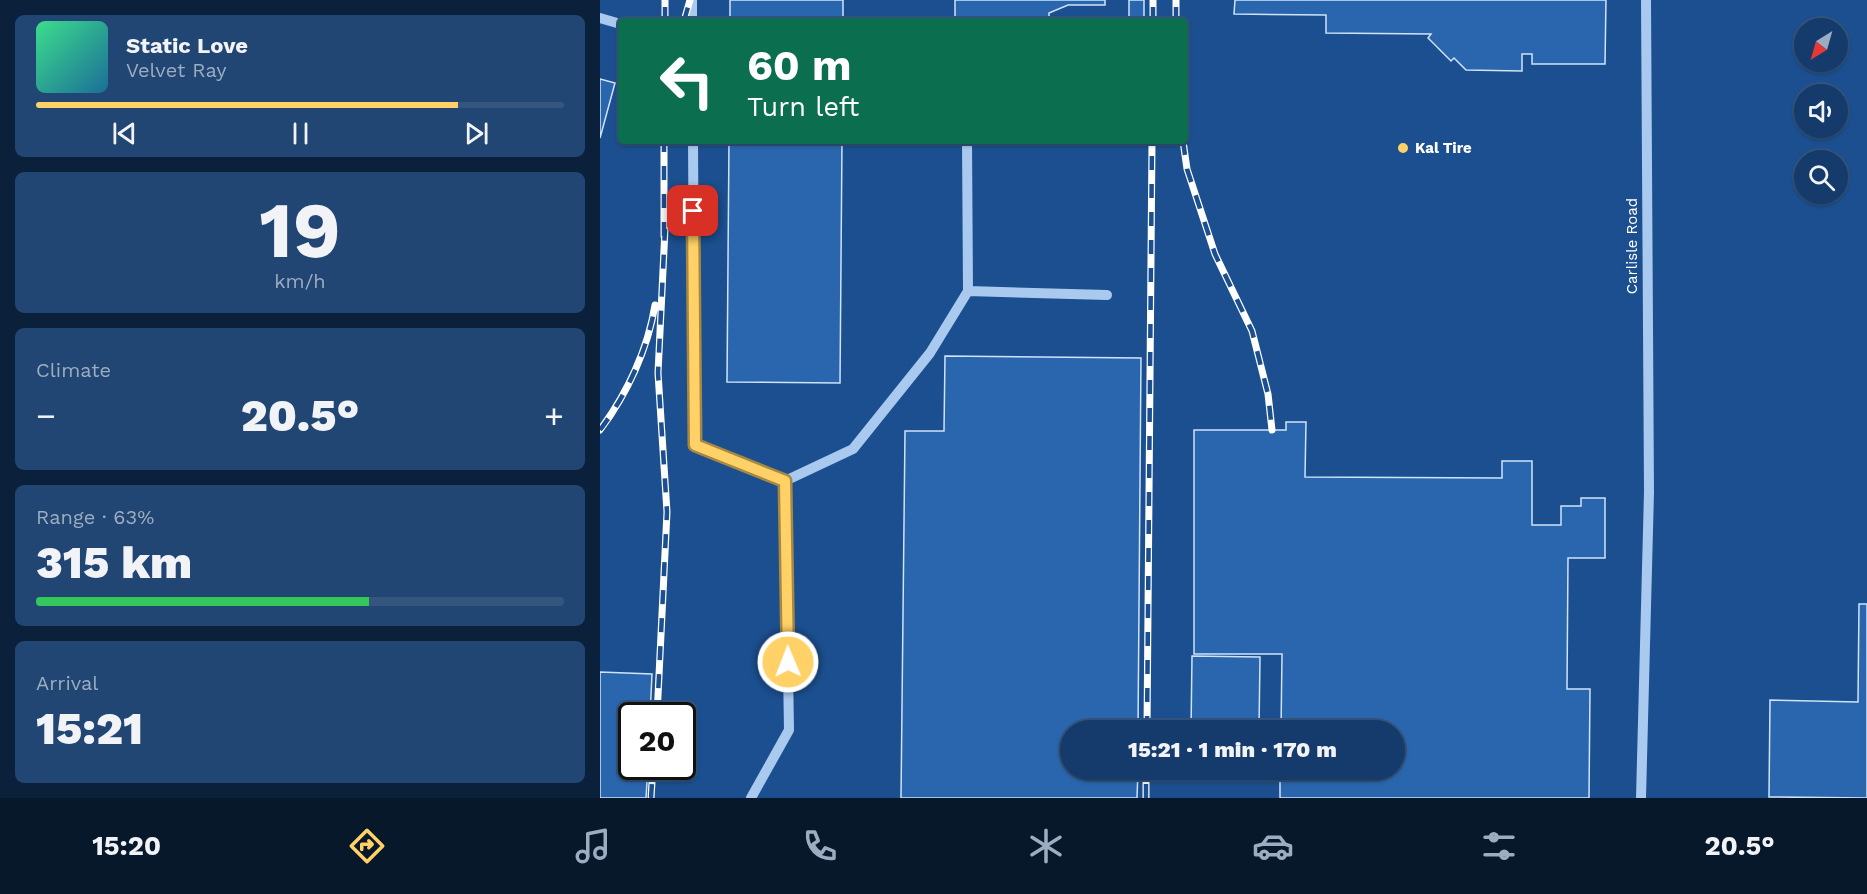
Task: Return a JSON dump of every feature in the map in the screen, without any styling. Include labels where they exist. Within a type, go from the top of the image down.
[{"type":"street","points":[[692,0],[692,18]]},
{"type":"street","name":"Carlisle Road","points":[[1641,798],[1649,492],[1646,0]]},
{"type":"street","points":[[600,18],[617,23]]},
{"type":"street","points":[[693,144],[695,445],[785,481],[853,449],[930,353],[968,291],[966,144]]},
{"type":"street","points":[[968,291],[1107,295]]},
{"type":"street","points":[[750,798],[789,730],[785,481]]},
{"type":"building","points":[[730,0],[843,0],[843,18],[730,18]]},
{"type":"building","points":[[955,0],[1105,0],[1105,5],[1068,5],[1049,13],[1049,18],[955,18]]},
{"type":"building","points":[[1129,0],[1144,0],[1144,18],[1129,18]]},
{"type":"building","points":[[1235,0],[1606,0],[1605,64],[1532,64],[1532,54],[1522,54],[1522,71],[1466,70],[1454,58],[1451,61],[1428,38],[1431,34],[1326,33],[1326,15],[1234,14]]},
{"type":"building","points":[[600,79],[615,83],[600,138]]},
{"type":"building","points":[[729,144],[842,144],[840,383],[727,382]]},
{"type":"building","points":[[945,356],[1141,358],[1138,720],[1060,720],[1060,780],[1138,780],[1137,798],[901,798],[905,431],[944,431]]},
{"type":"building","points":[[1286,422],[1306,422],[1305,477],[1502,478],[1502,461],[1532,461],[1532,525],[1561,525],[1561,506],[1581,506],[1581,498],[1605,498],[1605,558],[1568,558],[1567,689],[1590,689],[1589,798],[1280,798],[1280,781],[1268,780],[1405,780],[1405,720],[1281,720],[1282,654],[1194,654],[1194,430],[1286,430]]},
{"type":"building","points":[[1859,604],[1867,604],[1867,798],[1769,797],[1770,700],[1858,702]]},
{"type":"building","points":[[1192,656],[1260,657],[1259,720],[1191,720]]},
{"type":"building","points":[[600,672],[652,674],[651,702],[618,702],[618,780],[647,780],[646,798],[600,798]]},
{"type":"railway","points":[[665,0],[665,18]]},
{"type":"railway","points":[[685,18],[690,0]]},
{"type":"railway","points":[[1153,0],[1153,18]]},
{"type":"railway","points":[[1176,0],[1176,18]]},
{"type":"railway","points":[[664,144],[664,236]]},
{"type":"railway","points":[[1147,720],[1152,144]]},
{"type":"railway","points":[[1183,144],[1187,169],[1215,254],[1252,331],[1268,394],[1272,430]]},
{"type":"railway","points":[[658,702],[667,512],[658,373],[665,229]]},
{"type":"railway","points":[[600,430],[635,370],[652,322],[655,305]]},
{"type":"railway","points":[[651,798],[652,780]]},
{"type":"railway","points":[[1146,780],[1146,798]]},
{"type":"place","name":"Kal Tire","points":[[1403,148]]},
{"type":"route","points":[[693,211],[695,445],[785,481],[788,662]]}]
